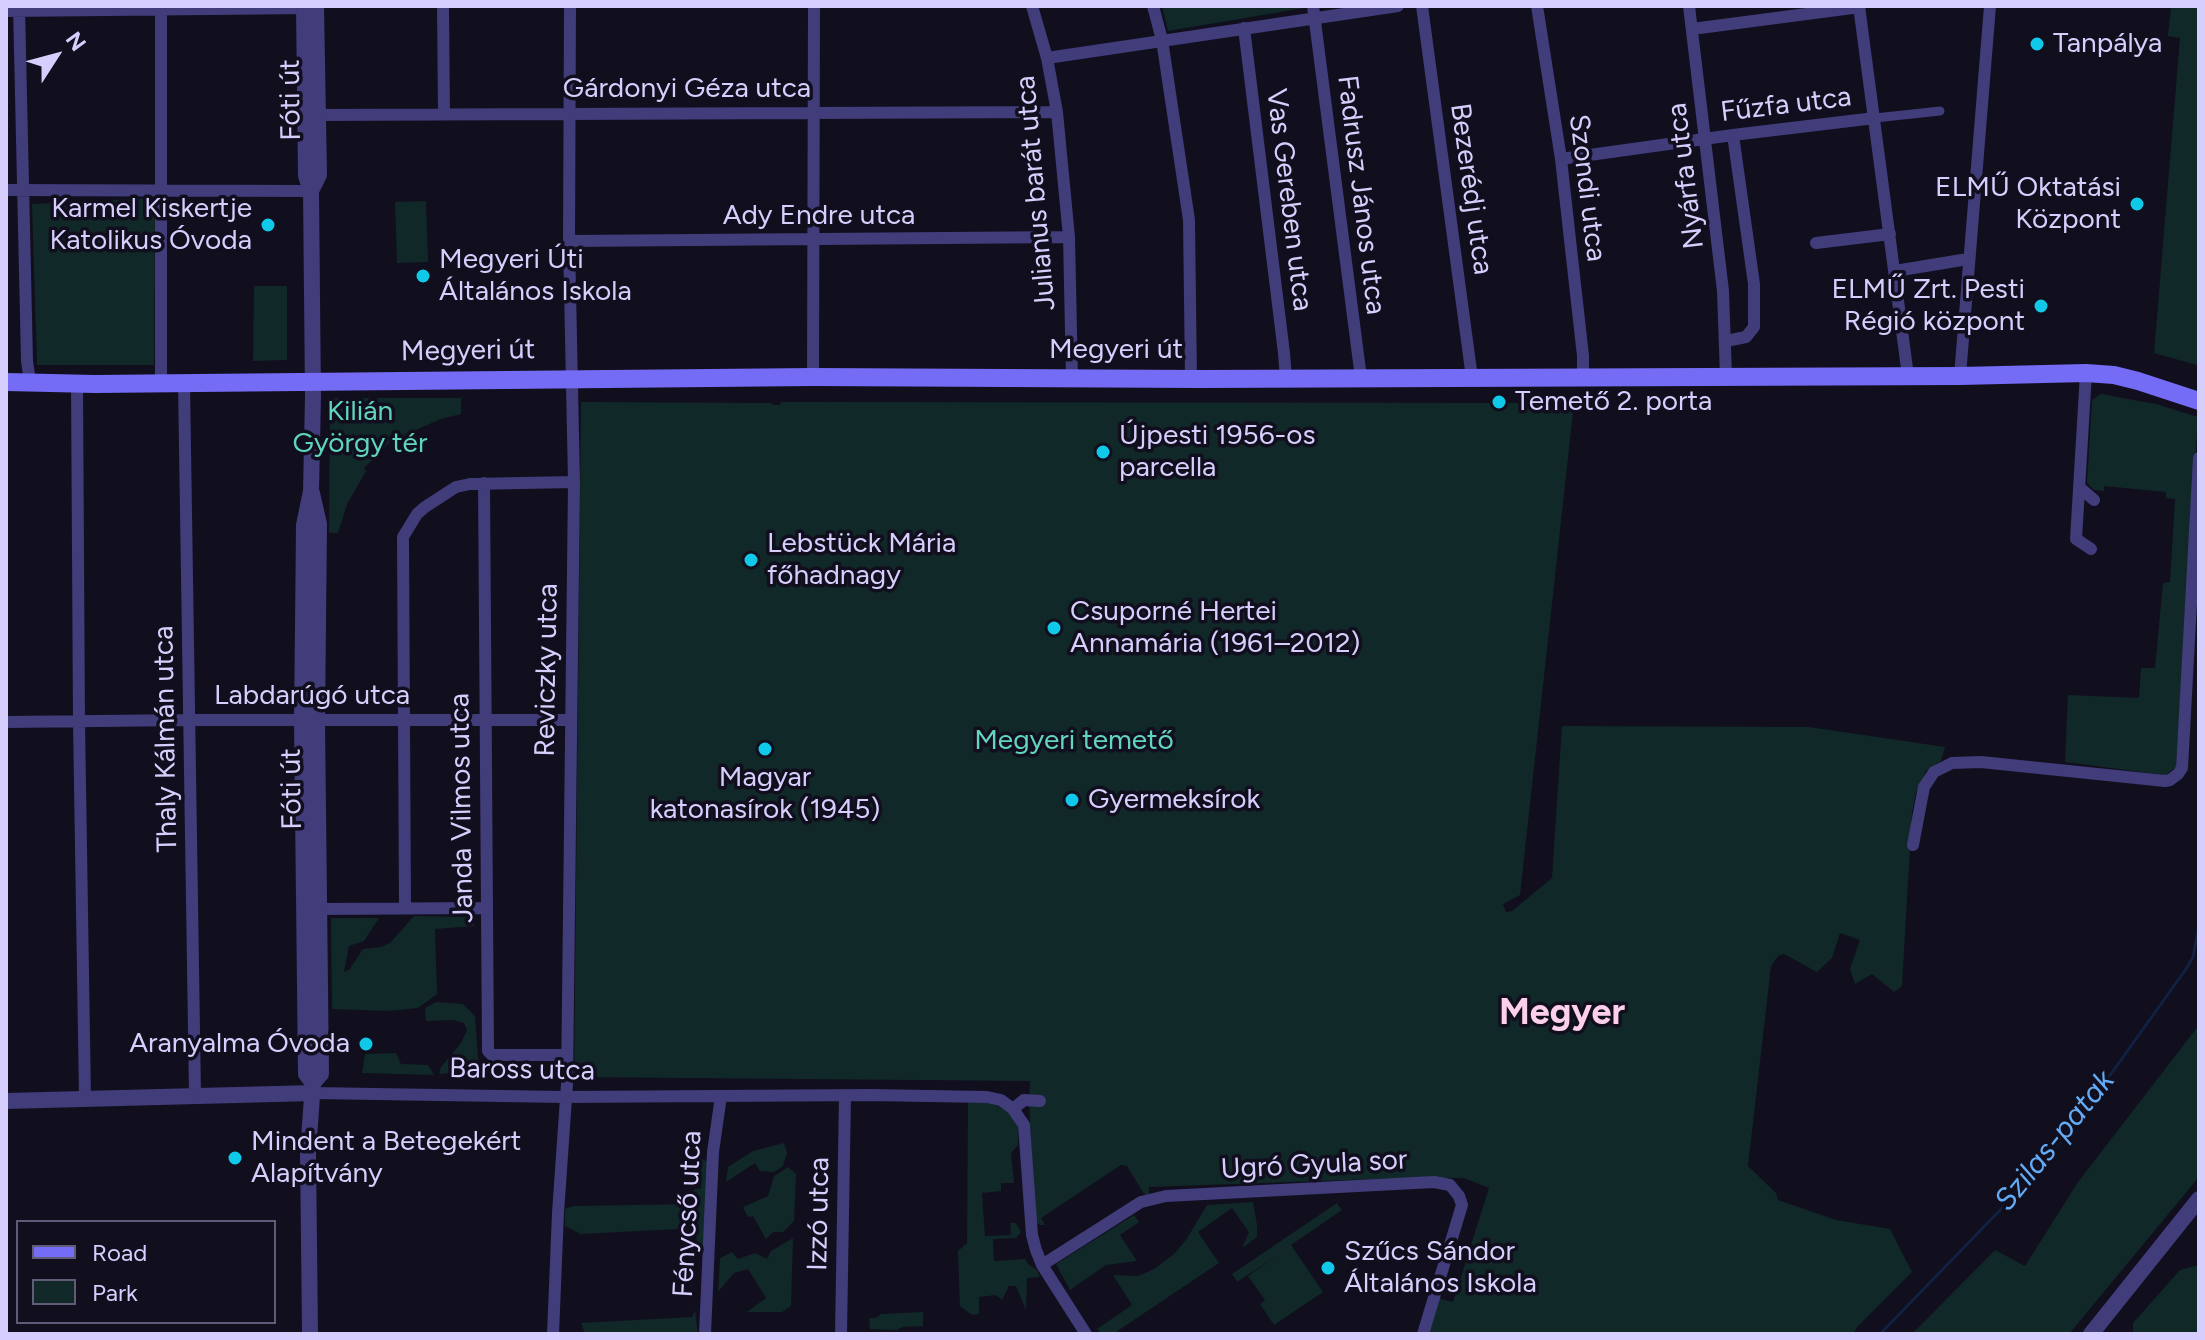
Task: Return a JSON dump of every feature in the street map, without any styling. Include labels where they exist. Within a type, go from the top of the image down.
[{"type":"main road","name":"Megyeri út","points":[[6,382],[77,384],[813,377],[1286,379],[2086,373],[2126,378],[2199,401]]},
{"type":"street","points":[[443,6],[444,114]]},
{"type":"street","name":"Reviczky utca","points":[[553,1334],[567,1097],[574,482],[569,241],[570,6]]},
{"type":"street","points":[[813,377],[814,6]]},
{"type":"street","name":"Julianus barát utca","points":[[1032,6],[1047,58],[1057,112],[1069,237],[1072,378]]},
{"type":"street","points":[[1153,6],[1162,40],[1189,220],[1191,379]]},
{"type":"street","points":[[1047,58],[1244,28],[1314,12],[1398,6]]},
{"type":"street","name":"Bezerédj utca","points":[[1422,6],[1472,378]]},
{"type":"street","name":"Szondi utca","points":[[1537,6],[1561,159],[1583,377]]},
{"type":"street","name":"Nyárfa utca","points":[[1689,6],[1723,291],[1726,376]]},
{"type":"street","points":[[1960,376],[1990,6]]},
{"type":"street","points":[[161,7],[161,383]]},
{"type":"street","points":[[30,382],[27,361],[25,190],[15,9],[310,7]]},
{"type":"street","name":"Fóti út","points":[[310,7],[319,175],[311,191]]},
{"type":"street","name":"Fóti út","points":[[310,7],[306,176],[311,191],[313,381],[311,491],[304,525],[320,909],[321,1074],[313,1088],[308,1152],[310,1334]]},
{"type":"street","points":[[1692,29],[1860,7],[1908,376]]},
{"type":"street","name":"Fadrusz János utca","points":[[1314,12],[1361,378]]},
{"type":"street","name":"Vas Gereben utca","points":[[1244,28],[1286,379]]},
{"type":"street","points":[[1875,118],[1940,111]]},
{"type":"street","name":"Gárdonyi Géza utca","points":[[317,115],[1057,112]]},
{"type":"street","name":"Fűzfa utca","points":[[1561,159],[1875,118]]},
{"type":"street","name":"Nyárfa utca","points":[[1726,341],[1746,337],[1754,327],[1754,284],[1733,135]]},
{"type":"street","points":[[6,190],[311,191]]},
{"type":"street","points":[[1816,243],[1890,234]]},
{"type":"street","name":"Ady Endre utca","points":[[569,241],[1069,237]]},
{"type":"street","points":[[1895,271],[1968,259]]},
{"type":"street","points":[[2086,373],[2076,539],[2091,549]]},
{"type":"street","name":"Thaly Kálmán utca","points":[[184,383],[195,1095]]},
{"type":"street","points":[[77,384],[85,1098]]},
{"type":"street","points":[[1913,845],[1924,787],[1934,772],[1952,763],[1981,762],[2165,781],[2178,774],[2182,768],[2199,458]]},
{"type":"street","points":[[405,908],[403,537],[417,514],[434,499],[456,487],[484,483],[574,482]]},
{"type":"street","name":"Janda Vilmos utca","points":[[484,483],[489,1054],[567,1055]]},
{"type":"street","points":[[2079,487],[2094,500]]},
{"type":"street","name":"Labdarúgó utca","points":[[6,722],[570,720]]},
{"type":"street","name":"Fóti út","points":[[310,721],[306,1074],[313,1088]]},
{"type":"street","points":[[320,909],[487,908]]},
{"type":"street","name":"Baross utca","points":[[6,1101],[313,1088],[567,1097],[987,1097],[1001,1100],[1013,1109]]},
{"type":"street","name":"Fénycső utca","points":[[705,1334],[713,1152],[721,1096]]},
{"type":"street","name":"Izzó utca","points":[[841,1334],[845,1096]]},
{"type":"street","points":[[1040,1101],[1024,1100],[1013,1109],[1024,1125],[1032,1235],[1042,1265],[1086,1334]]},
{"type":"street","name":"Ugró Gyula sor","points":[[1042,1265],[1141,1202],[1166,1196],[1434,1182],[1450,1185],[1462,1205],[1423,1334]]},
{"type":"street","points":[[2091,1334],[2199,1199]]},
{"type":"green space","points":[[1162,6],[1304,6],[1304,8],[1168,31]]},
{"type":"green space","points":[[2171,6],[2199,6],[2197,365],[2154,353],[2180,38],[2168,36]]},
{"type":"green space","points":[[155,198],[154,365],[37,365],[32,204]]},
{"type":"green space","points":[[426,201],[428,262],[397,263],[395,202]]},
{"type":"green space","points":[[254,286],[287,286],[287,360],[253,361]]},
{"type":"green space","points":[[2101,394],[2156,404],[2198,417],[2176,767],[2165,775],[2065,762],[2068,695],[2139,698],[2141,668],[2155,668],[2163,583],[2170,582],[2175,499],[2166,498],[2166,492],[2104,486],[2104,491],[2094,490],[2087,483],[2092,400]]},
{"type":"green space","name":"Kilián György tér","points":[[334,398],[461,398],[461,414],[420,428],[393,444],[390,442],[364,468],[366,471],[347,504],[338,533],[329,533],[330,402]]},
{"type":"green space","name":"Megyeri temető","points":[[581,402],[773,405],[780,405],[781,402],[1574,403],[1520,895],[1503,904],[1506,912],[1512,911],[1552,878],[1562,726],[1809,727],[1945,747],[1941,761],[1926,771],[1916,792],[1912,812],[1902,986],[1894,992],[1872,974],[1855,984],[1850,969],[1860,940],[1840,933],[1832,958],[1817,972],[1784,954],[1779,955],[1771,966],[1748,1166],[1776,1193],[1778,1200],[1836,1220],[1890,1229],[1912,1272],[1853,1334],[1423,1334],[1433,1297],[1453,1302],[1489,1188],[1464,1178],[1149,1187],[1149,1195],[1144,1194],[1127,1166],[1121,1165],[1041,1218],[1045,1225],[1040,1225],[1036,1222],[1030,1081],[574,1077]]},
{"type":"green space","points":[[414,916],[474,917],[474,926],[435,929],[437,994],[418,1008],[388,1011],[332,1009],[331,918],[379,918],[364,941],[349,946],[344,972],[349,970],[363,949],[390,943]]},
{"type":"green space","points":[[436,1002],[463,1004],[475,1016],[481,1074],[465,1074],[455,1070],[439,1074],[467,1030],[464,1023],[454,1020],[426,1021],[425,1008]]},
{"type":"green space","points":[[2199,1025],[2199,1177],[2069,1334],[1912,1334],[1995,1250],[2025,1266],[2078,1182]]},
{"type":"green space","points":[[396,1053],[401,1064],[428,1065],[434,1075],[362,1073],[365,1054]]},
{"type":"green space","points":[[968,1102],[995,1103],[1014,1117],[1018,1128],[1018,1145],[1011,1153],[1014,1183],[1001,1183],[1001,1191],[982,1193],[985,1236],[1011,1235],[1010,1223],[1016,1223],[1021,1232],[1016,1238],[993,1239],[994,1261],[1025,1259],[1040,1277],[1027,1278],[1026,1310],[1016,1286],[1009,1286],[1002,1300],[996,1295],[979,1297],[979,1314],[972,1315],[960,1306],[958,1251],[967,1243]]},
{"type":"green space","points":[[784,1143],[787,1153],[783,1166],[774,1172],[760,1171],[755,1163],[726,1182],[728,1167],[753,1151]]},
{"type":"green space","points":[[700,1158],[710,1163],[706,1248],[697,1256],[696,1228],[581,1234],[565,1226],[565,1209],[573,1206],[692,1204],[693,1190],[701,1188]]},
{"type":"green space","points":[[788,1167],[796,1174],[794,1221],[783,1232],[773,1232],[766,1239],[753,1216],[748,1217],[743,1207],[768,1196],[774,1176]]},
{"type":"green space","points":[[1253,1202],[1257,1237],[1242,1248],[1249,1232],[1232,1208],[1198,1232],[1219,1263],[1113,1334],[1101,1334],[1097,1329],[1132,1305],[1113,1275],[1138,1276],[1154,1269],[1186,1240],[1207,1205]]},
{"type":"green space","points":[[1337,1203],[1342,1210],[1291,1245],[1323,1292],[1274,1325],[1260,1304],[1265,1300],[1248,1276],[1278,1255],[1237,1282],[1232,1274]]},
{"type":"green space","points":[[1134,1215],[1139,1222],[1120,1235],[1137,1261],[1106,1265],[1070,1290],[1056,1264]]},
{"type":"green space","points":[[793,1238],[791,1306],[782,1312],[747,1312],[766,1298],[748,1269],[734,1273],[718,1292],[720,1258],[732,1252],[738,1259],[755,1253],[767,1259],[771,1251]]},
{"type":"green space","points":[[2199,1265],[2199,1334],[2133,1334],[2133,1323],[2180,1270]]},
{"type":"green space","points":[[695,1310],[698,1334],[585,1334],[581,1323],[692,1317]]},
{"type":"green space","points":[[923,1312],[923,1326],[896,1330],[870,1329],[869,1318],[881,1314]]},
{"type":"waterway","name":"Szilas-patak","points":[[1880,1334],[2007,1203],[2078,1120],[2186,969],[2193,957],[2199,926]]},
{"type":"place","name":"Tanpálya","points":[[2037,44]]},
{"type":"place","name":"ELMŰ Oktatási Központ","points":[[2137,204]]},
{"type":"place","name":"Karmel Kiskertje Katolikus Óvoda","points":[[268,225]]},
{"type":"place","name":"Megyeri Úti Általános Iskola","points":[[423,276]]},
{"type":"place","name":"ELMŰ Zrt. Pesti Régió központ","points":[[2041,306]]},
{"type":"place","name":"Temető 2. porta","points":[[1499,402]]},
{"type":"place","name":"Újpesti 1956-os parcella","points":[[1103,452]]},
{"type":"place","name":"Lebstück Mária főhadnagy","points":[[751,560]]},
{"type":"place","name":"Csuporné Hertei Annamária (1961–2012)","points":[[1054,628]]},
{"type":"place","name":"Magyar katonasírok (1945)","points":[[765,749]]},
{"type":"place","name":"Gyermeksírok","points":[[1072,800]]},
{"type":"place","name":"Aranyalma Óvoda","points":[[366,1044]]},
{"type":"place","name":"Mindent a Betegekért Alapítvány","points":[[235,1158]]},
{"type":"place","name":"Szűcs Sándor Általános Iskola","points":[[1328,1268]]},
{"type":"district","name":"Megyer","points":[[1562,1013]]}]
